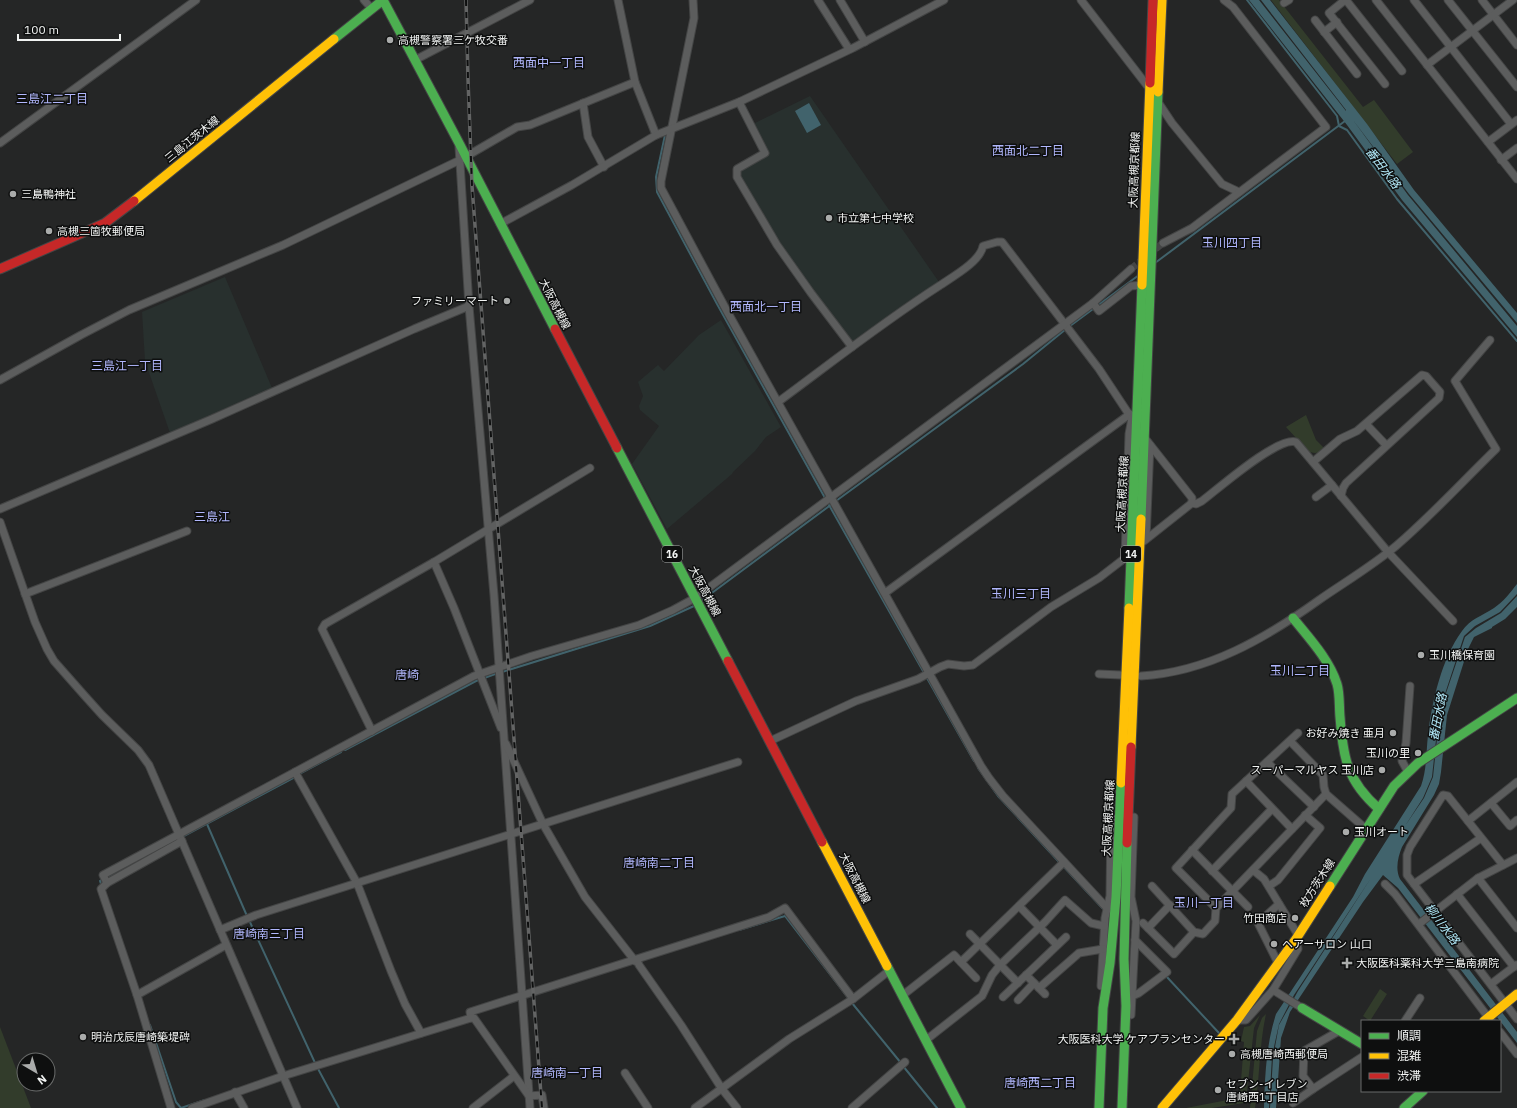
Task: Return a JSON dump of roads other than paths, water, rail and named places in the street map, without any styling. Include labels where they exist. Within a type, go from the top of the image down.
[{"type":"main road","name":"三島江茨木線","points":[[0,269],[105,223],[115,216],[383,0]]},
{"type":"main road","name":"大阪高槻線","points":[[383,0],[459,143],[463,158],[500,224],[961,1108]]},
{"type":"main road","name":"大阪高槻京都線","points":[[1099,1108],[1103,1008],[1110,963],[1116,897],[1137,426],[1153,0]]},
{"type":"main road","name":"大阪高槻京都線","points":[[1122,1108],[1126,1006],[1124,959],[1125,896],[1147,441],[1157,101],[1162,0]]},
{"type":"main road","points":[[1294,618],[1330,668],[1336,684],[1340,696],[1343,752],[1350,775],[1362,794],[1379,809]]},
{"type":"main road","name":"枚方茨木線","points":[[1162,1108],[1237,1020],[1297,937],[1394,786],[1421,761],[1517,698]]},
{"type":"main road","points":[[1488,1019],[1517,994]]},
{"type":"main road","points":[[1302,1008],[1361,1043]]},
{"type":"main road","points":[[1404,1108],[1422,1092]]},
{"type":"street","points":[[0,143],[196,0]]},
{"type":"street","points":[[364,0],[372,9]]},
{"type":"street","points":[[415,60],[530,0]]},
{"type":"street","points":[[618,0],[635,82],[656,135]]},
{"type":"street","points":[[693,0],[694,18],[661,181],[661,188],[778,402],[989,778],[1003,796],[1107,908]]},
{"type":"street","points":[[818,0],[850,49]]},
{"type":"street","points":[[840,0],[865,42]]},
{"type":"street","points":[[500,224],[604,167],[656,135],[739,102],[865,42],[944,0]]},
{"type":"street","points":[[1082,0],[1150,88],[1172,123],[1222,184],[1240,192]]},
{"type":"street","points":[[1163,243],[1192,228],[1326,127],[1233,7],[1224,0]]},
{"type":"street","points":[[1386,84],[1329,13],[1345,0],[1402,71]]},
{"type":"street","points":[[1376,0],[1517,179]]},
{"type":"street","points":[[1414,0],[1514,122],[1488,142]]},
{"type":"street","points":[[1448,0],[1517,87]]},
{"type":"street","points":[[1482,0],[1517,45]]},
{"type":"street","points":[[1427,65],[1513,0]]},
{"type":"street","points":[[1315,20],[1357,74]]},
{"type":"street","points":[[1324,32],[1337,22]]},
{"type":"street","points":[[0,380],[81,334],[129,310],[283,245],[463,158],[517,127],[530,125],[635,82]]},
{"type":"street","points":[[739,102],[765,153],[736,169],[737,177],[777,245],[807,288],[852,347]]},
{"type":"street","points":[[583,104],[588,137],[604,167]]},
{"type":"street","points":[[1501,160],[1517,148]]},
{"type":"street","points":[[463,158],[469,306],[499,668],[530,1108]]},
{"type":"street","points":[[778,402],[903,309],[966,268],[982,252],[983,246],[1002,242],[1058,318],[1065,324],[1099,369],[1147,441],[1192,498],[1192,503]]},
{"type":"street","points":[[171,1108],[137,995],[101,889],[107,883],[180,838],[195,824],[480,674],[532,656],[639,625],[673,610],[695,598],[1093,303],[1131,269]]},
{"type":"street","points":[[1093,303],[1099,311],[1131,286],[1142,285]]},
{"type":"street","points":[[0,509],[212,419],[414,328],[469,306]]},
{"type":"street","points":[[1141,676],[1181,671],[1208,662],[1250,644],[1294,618],[1388,552],[1496,449],[1455,381],[1490,340]]},
{"type":"street","points":[[1313,462],[1340,439],[1357,431],[1366,424],[1422,375],[1426,376],[1440,392],[1439,398],[1346,483],[1341,496]]},
{"type":"street","points":[[885,594],[1131,416]]},
{"type":"street","points":[[770,741],[856,701],[918,679],[929,672],[948,664],[964,666],[973,665],[1051,607],[1100,578],[1125,558],[1129,434],[1131,416]]},
{"type":"street","points":[[1366,424],[1386,445]]},
{"type":"street","points":[[1147,441],[1144,541],[1192,503],[1196,504],[1202,501],[1268,451],[1291,441],[1296,442],[1388,552],[1453,621]]},
{"type":"street","points":[[372,731],[322,629],[325,624],[434,562],[488,528],[590,468]]},
{"type":"street","points":[[1316,497],[1332,485]]},
{"type":"street","points":[[0,522],[34,622],[54,661],[102,715],[138,750],[149,765],[297,1108]]},
{"type":"street","points":[[25,594],[187,531]]},
{"type":"street","points":[[434,562],[454,608],[509,751],[543,824],[585,897],[639,965],[736,1108]]},
{"type":"street","points":[[1099,674],[1121,675]]},
{"type":"street","points":[[1408,772],[1402,762],[1406,743],[1410,686]]},
{"type":"street","points":[[1216,908],[1176,868],[1231,808],[1232,794],[1298,733]]},
{"type":"street","points":[[1290,741],[1323,775],[1326,794],[1366,829]]},
{"type":"street","points":[[220,930],[256,915],[738,762]]},
{"type":"street","points":[[1267,762],[1314,806]]},
{"type":"street","points":[[295,772],[357,883],[405,1004],[421,1033]]},
{"type":"street","points":[[1246,781],[1292,829]]},
{"type":"street","points":[[1468,821],[1517,782]]},
{"type":"street","points":[[1152,886],[1194,932],[1203,934],[1215,921],[1216,908],[1326,794]]},
{"type":"street","points":[[1503,865],[1448,796],[1443,795],[1410,847],[1407,875],[1517,1019]]},
{"type":"street","points":[[1491,803],[1510,826],[1517,820]]},
{"type":"street","points":[[1212,871],[1272,809]]},
{"type":"street","points":[[1269,886],[1278,880],[1320,828],[1305,815]]},
{"type":"street","points":[[1125,1040],[1131,1013],[1136,921],[1131,897],[1134,817],[1131,817]]},
{"type":"street","points":[[1101,986],[1104,926],[1110,896],[1111,818],[1115,818]]},
{"type":"street","points":[[1414,884],[1481,838]]},
{"type":"street","points":[[1192,850],[1248,907]]},
{"type":"street","points":[[1421,923],[1478,878],[1517,858]]},
{"type":"street","points":[[961,962],[1064,862]]},
{"type":"street","points":[[1237,1020],[1246,1020],[1276,992],[1298,949],[1297,937],[1269,886],[1264,879],[1253,870]]},
{"type":"street","points":[[1478,878],[1517,928]]},
{"type":"street","points":[[1385,884],[1396,894],[1421,923],[1488,1019]]},
{"type":"street","points":[[1457,894],[1515,966],[1491,984]]},
{"type":"street","points":[[926,1040],[982,996],[992,975],[1000,965],[1040,927],[1065,900],[1091,924],[1104,926]]},
{"type":"street","points":[[1278,963],[1258,923],[1279,904]]},
{"type":"street","points":[[1170,905],[1145,925],[1174,954],[1194,932]]},
{"type":"street","points":[[1019,906],[1057,945]]},
{"type":"street","points":[[471,1018],[470,1012],[636,961],[769,917],[785,908],[852,999]]},
{"type":"street","points":[[970,934],[1018,983]]},
{"type":"street","points":[[1003,997],[1066,936]]},
{"type":"street","points":[[1132,996],[1139,993],[1167,972],[1135,940]]},
{"type":"street","points":[[137,995],[226,945]]},
{"type":"street","points":[[1018,1000],[1079,953],[1103,949]]},
{"type":"street","points":[[903,995],[954,955],[976,978]]},
{"type":"street","points":[[694,1108],[789,1039],[852,999],[890,970]]},
{"type":"street","points":[[1026,975],[1045,994]]},
{"type":"street","points":[[1276,992],[1302,1008]]},
{"type":"street","points":[[1406,1020],[1420,998]]},
{"type":"street","points":[[192,1108],[283,1076],[471,1018],[474,1018],[529,1096]]},
{"type":"street","points":[[1313,1089],[1303,1076],[1304,1051],[1339,1030]]},
{"type":"street","points":[[1501,1033],[1517,1054]]},
{"type":"street","points":[[1293,1103],[1361,1058]]},
{"type":"street","points":[[852,1108],[905,1062]]},
{"type":"street","points":[[625,1073],[648,1108]]},
{"type":"street","points":[[473,1108],[514,1076]]},
{"type":"street","points":[[236,1092],[244,1108]]},
{"type":"street","points":[[529,1096],[542,1095],[544,1108]]},
{"type":"water","name":"番田水路","points":[[1249,0],[1259,0],[1346,111],[1261,0],[1270,0],[1367,124],[1414,190],[1517,313],[1517,323],[1409,194],[1353,120],[1408,195],[1517,326],[1517,337],[1402,200],[1347,125]]},
{"type":"water","points":[[809,103],[821,125],[807,133],[795,111]]},
{"type":"water","name":"番田水路","points":[[1517,584],[1517,594],[1500,612],[1475,626],[1464,636],[1439,712],[1432,777],[1423,798],[1405,826],[1424,798],[1433,777],[1440,711],[1465,637],[1476,628],[1501,613],[1517,596],[1517,607],[1505,619],[1492,628],[1474,637],[1468,649],[1447,715],[1439,784],[1434,795],[1402,847],[1397,867],[1400,879],[1517,1032],[1517,1043],[1501,1022],[1501,1020],[1499,1020],[1398,888],[1383,875],[1363,902],[1290,1012],[1281,1038],[1276,1108],[1270,1108],[1273,1058],[1279,1025],[1298,991],[1371,878],[1294,995],[1279,1024],[1272,1056],[1269,1108],[1264,1108],[1268,1049],[1276,1014],[1353,897],[1365,874],[1421,786],[1435,694],[1449,654],[1455,642],[1465,627],[1497,606]]},
{"type":"waterway","name":"番田水路","points":[[1247,0],[1337,116],[1339,126],[1347,130],[1397,199],[1517,341]]},
{"type":"waterway","points":[[1155,263],[1345,121]]},
{"type":"waterway","points":[[665,135],[656,177],[657,192],[717,304],[825,498]]},
{"type":"waterway","points":[[1070,326],[1139,275]]},
{"type":"waterway","points":[[836,501],[1023,364],[1066,329]]},
{"type":"waterway","points":[[701,601],[832,504]]},
{"type":"waterway","points":[[829,505],[974,761]]},
{"type":"waterway","points":[[502,672],[650,626],[694,606]]},
{"type":"waterway","points":[[345,750],[476,681],[498,673]]},
{"type":"waterway","points":[[299,774],[341,752]]},
{"type":"waterway","points":[[978,768],[998,796],[1060,863]]},
{"type":"waterway","points":[[120,870],[295,777]]},
{"type":"waterway","points":[[207,824],[247,916]]},
{"type":"waterway","points":[[1063,866],[1105,911]]},
{"type":"waterway","points":[[101,884],[100,881],[115,873]]},
{"type":"waterway","points":[[739,930],[785,916],[849,999]]},
{"type":"waterway","points":[[249,920],[316,1065],[339,1108]]},
{"type":"waterway","points":[[1166,976],[1219,1033]]},
{"type":"waterway","points":[[852,1003],[901,1063]]},
{"type":"waterway","points":[[150,1025],[176,1102],[181,1108],[205,1100]]},
{"type":"waterway","points":[[903,1066],[937,1108]]},
{"type":"tunnel","points":[[1131,269],[1163,243]]},
{"type":"railway","points":[[466,0],[472,186],[542,1108]]},
{"type":"place","name":"高槻警察署三ケ牧交番","points":[[390,40]]},
{"type":"place","name":"三島鴨神社","points":[[13,194]]},
{"type":"place","name":"市立第七中学校","points":[[829,218]]},
{"type":"place","name":"高槻三箇牧郵便局","points":[[49,231]]},
{"type":"place","name":"ファミリーマート","points":[[507,301]]},
{"type":"place","name":"玉川橋保育園","points":[[1421,655]]},
{"type":"place","name":"お好み焼き 亜月","points":[[1393,733]]},
{"type":"place","name":"玉川の里","points":[[1418,753]]},
{"type":"place","name":"スーパーマルヤス 玉川店","points":[[1382,770]]},
{"type":"place","name":"玉川オート","points":[[1346,832]]},
{"type":"place","name":"竹田商店","points":[[1295,918]]},
{"type":"place","name":"ヘアーサロン 山口","points":[[1274,944]]},
{"type":"place","name":"大阪医科薬科大学三島南病院","points":[[1347,963]]},
{"type":"place","name":"明治戊辰唐崎築堤碑","points":[[83,1037]]},
{"type":"place","name":"大阪医科大学 ケアプランセンター","points":[[1234,1039]]},
{"type":"place","name":"高槻唐崎西郵便局","points":[[1232,1054]]},
{"type":"place","name":"セブン-イレブン 唐崎西1丁目店","points":[[1218,1090]]},
{"type":"district","name":"西面中一丁目","points":[[549,63]]},
{"type":"district","name":"三島江二丁目","points":[[52,99]]},
{"type":"district","name":"西面北二丁目","points":[[1028,151]]},
{"type":"district","name":"玉川四丁目","points":[[1232,243]]},
{"type":"district","name":"西面北一丁目","points":[[766,307]]},
{"type":"district","name":"三島江一丁目","points":[[127,366]]},
{"type":"district","name":"三島江","points":[[212,517]]},
{"type":"district","name":"玉川三丁目","points":[[1021,594]]},
{"type":"district","name":"玉川二丁目","points":[[1300,671]]},
{"type":"district","name":"唐崎","points":[[407,675]]},
{"type":"district","name":"唐崎南二丁目","points":[[659,863]]},
{"type":"district","name":"玉川一丁目","points":[[1204,903]]},
{"type":"district","name":"唐崎南三丁目","points":[[269,934]]},
{"type":"district","name":"唐崎南一丁目","points":[[567,1073]]},
{"type":"district","name":"唐崎西二丁目","points":[[1040,1083]]},
{"type":"water label","name":"柳川水路","points":[[1442,924]]}]
